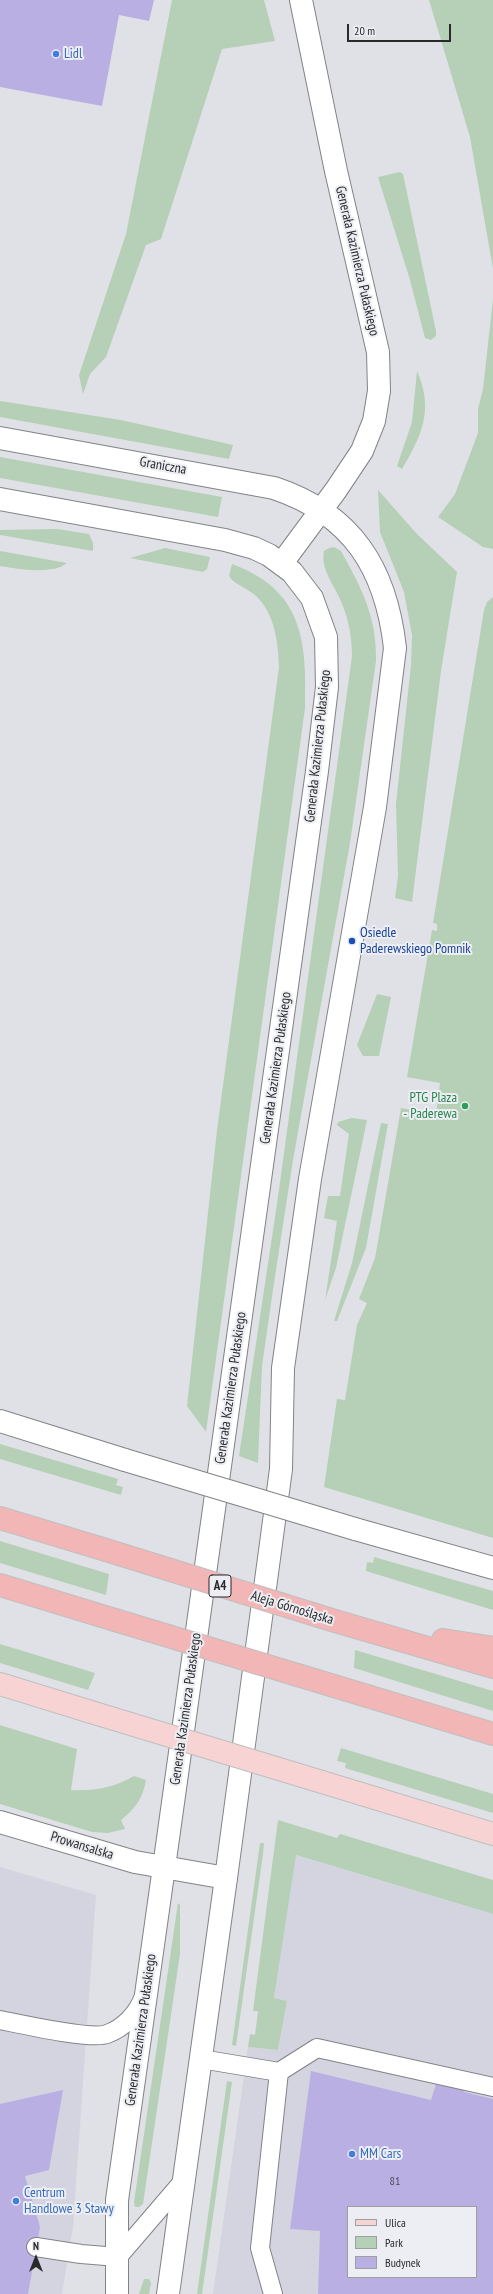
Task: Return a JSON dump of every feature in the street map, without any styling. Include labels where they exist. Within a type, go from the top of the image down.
[{"type":"highway","name":"Aleja Górnośląska","points":[[0,1518],[335,1621],[493,1667]]},
{"type":"highway","points":[[0,1585],[493,1734]]},
{"type":"highway","points":[[335,1621],[493,1648]]},
{"type":"main road","points":[[0,1684],[493,1834]]},
{"type":"street","name":"Generała Kazimierza Pułaskiego","points":[[117,2294],[117,2200],[317,772],[327,687],[326,637],[320,617],[312,598],[302,582],[282,563],[355,462],[369,435],[378,406],[380,371],[376,339],[336,171],[301,0]]},
{"type":"street","name":"Graniczna","points":[[0,438],[274,488],[305,499],[321,508]]},
{"type":"street","points":[[0,499],[225,540],[254,548],[282,563]]},
{"type":"street","points":[[168,2294],[281,1469],[283,1368],[311,1171],[375,807],[395,659],[392,622],[386,600],[373,570],[360,546],[349,532],[339,521],[321,508]]},
{"type":"street","points":[[0,1421],[354,1529],[493,1568]]},
{"type":"street","name":"Prowansalska","points":[[0,1822],[135,1862],[226,1878]]},
{"type":"lane","points":[[0,2020],[89,2035],[106,2035],[120,2028],[132,2017],[141,2004],[147,1986]]},
{"type":"lane","points":[[201,2059],[280,2072],[317,2048],[493,2087]]},
{"type":"lane","points":[[273,2294],[260,2248],[280,2072]]},
{"type":"lane","points":[[36,2247],[81,2254],[118,2257],[185,2178]]},
{"type":"shaded area","points":[[295,1855],[493,1914],[493,2294],[213,2294],[248,2047],[278,2050],[287,2001],[274,1998]]},
{"type":"shaded area","points":[[0,1867],[96,1895],[73,2227],[62,2294],[0,2294]]},
{"type":"green space","points":[[172,0],[264,0],[275,41],[222,49],[161,239],[146,245],[106,357],[90,374],[83,394],[79,375],[126,234]]},
{"type":"green space","points":[[429,0],[493,0],[493,269],[470,137]]},
{"type":"green space","points":[[400,172],[403,174],[436,331],[436,336],[431,340],[425,338],[410,280],[378,177]]},
{"type":"green space","points":[[493,299],[493,549],[483,547],[438,517],[455,494],[478,433],[478,409],[483,389]]},
{"type":"green space","points":[[417,371],[425,398],[425,410],[420,433],[402,469],[397,466],[412,422]]},
{"type":"green space","points":[[0,401],[121,420],[233,445],[229,459],[0,417]]},
{"type":"green space","points":[[0,457],[222,497],[218,517],[0,478]]},
{"type":"green space","points":[[378,490],[416,533],[457,572],[441,671],[412,902],[395,898],[398,876],[396,804],[411,665],[412,635],[404,592],[380,532]]},
{"type":"green space","points":[[57,529],[89,534],[93,543],[93,551],[0,535],[0,530]]},
{"type":"green space","points":[[334,547],[341,551],[362,591],[367,604],[374,631],[376,661],[350,843],[293,1160],[274,1283],[262,1366],[258,1463],[239,1456],[277,1204],[352,656],[351,636],[347,616],[324,565],[324,551]]},
{"type":"green space","points":[[165,548],[210,557],[207,569],[203,572],[130,558]]},
{"type":"green space","points":[[0,551],[67,563],[61,567],[44,570],[25,570],[0,566]]},
{"type":"green space","points":[[232,564],[256,575],[274,588],[287,603],[296,621],[302,640],[305,708],[206,1432],[187,1406],[217,1130],[279,667],[278,648],[274,628],[267,610],[255,595],[232,580],[229,576]]},
{"type":"green space","points":[[493,597],[493,1538],[324,1487],[337,1399],[345,1400],[357,1325],[367,1303],[359,1299],[375,1258],[401,1108],[436,1114],[440,1083],[407,1077],[432,930],[437,931],[437,924],[433,923],[484,610],[487,602]]},
{"type":"green space","points":[[377,994],[391,997],[379,1056],[363,1056],[357,1045]]},
{"type":"green space","points":[[352,1118],[367,1120],[336,1268],[325,1300],[337,1221],[324,1218],[328,1196],[340,1196],[349,1134],[337,1125],[338,1122]]},
{"type":"green space","points":[[381,1123],[388,1124],[366,1248],[337,1321],[334,1321],[352,1263]]},
{"type":"green space","points":[[0,1444],[118,1479],[116,1485],[123,1487],[121,1495],[0,1459]]},
{"type":"green space","points":[[0,1541],[109,1574],[106,1595],[0,1563]]},
{"type":"green space","points":[[374,1557],[493,1591],[493,1610],[366,1571],[367,1562],[373,1563]]},
{"type":"green space","points":[[0,1644],[95,1673],[88,1690],[0,1663]]},
{"type":"green space","points":[[355,1650],[493,1691],[493,1711],[354,1668]]},
{"type":"green space","points":[[0,1725],[77,1749],[71,1790],[104,1788],[134,1776],[146,1780],[138,1803],[121,1820],[125,1829],[108,1833],[92,1832],[0,1804]]},
{"type":"green space","points":[[341,1748],[493,1794],[493,1813],[345,1768],[346,1763],[337,1761]]},
{"type":"green space","points":[[278,1820],[337,1838],[340,1834],[493,1880],[493,1914],[296,1855],[274,1998],[287,2001],[278,2050],[248,2047],[250,2034],[255,2035],[258,2011],[253,2011]]},
{"type":"green space","points":[[260,1843],[264,1843],[263,1854],[236,2046],[232,2045]]},
{"type":"green space","points":[[178,1903],[180,1905],[180,1954],[143,2204],[139,2207],[135,2207],[134,2202]]},
{"type":"green space","points":[[227,2081],[232,2082],[202,2294],[197,2294]]},
{"type":"green space","points":[[144,2279],[149,2279],[151,2283],[149,2294],[139,2294]]},
{"type":"building","name":"Lidl","points":[[0,0],[154,0],[149,21],[119,15],[102,106],[0,87]]},
{"type":"building","points":[[311,2071],[431,2100],[437,2081],[466,2088],[464,2092],[493,2099],[493,2294],[318,2294],[320,2231],[290,2229]]},
{"type":"building","name":"Centrum Handlowe 3 Stawy","points":[[63,2090],[49,2170],[25,2176],[40,2227],[28,2294],[0,2294],[0,2104]]},
{"type":"place","name":"Lidl","points":[[56,54]]},
{"type":"place","name":"Osiedle Paderewskiego Pomnik","points":[[352,941]]},
{"type":"place","name":"PTG Plaza - Paderewa","points":[[465,1106]]},
{"type":"place","name":"MM Cars","points":[[352,2154]]},
{"type":"place","name":"Centrum Handlowe 3 Stawy","points":[[16,2201]]}]
